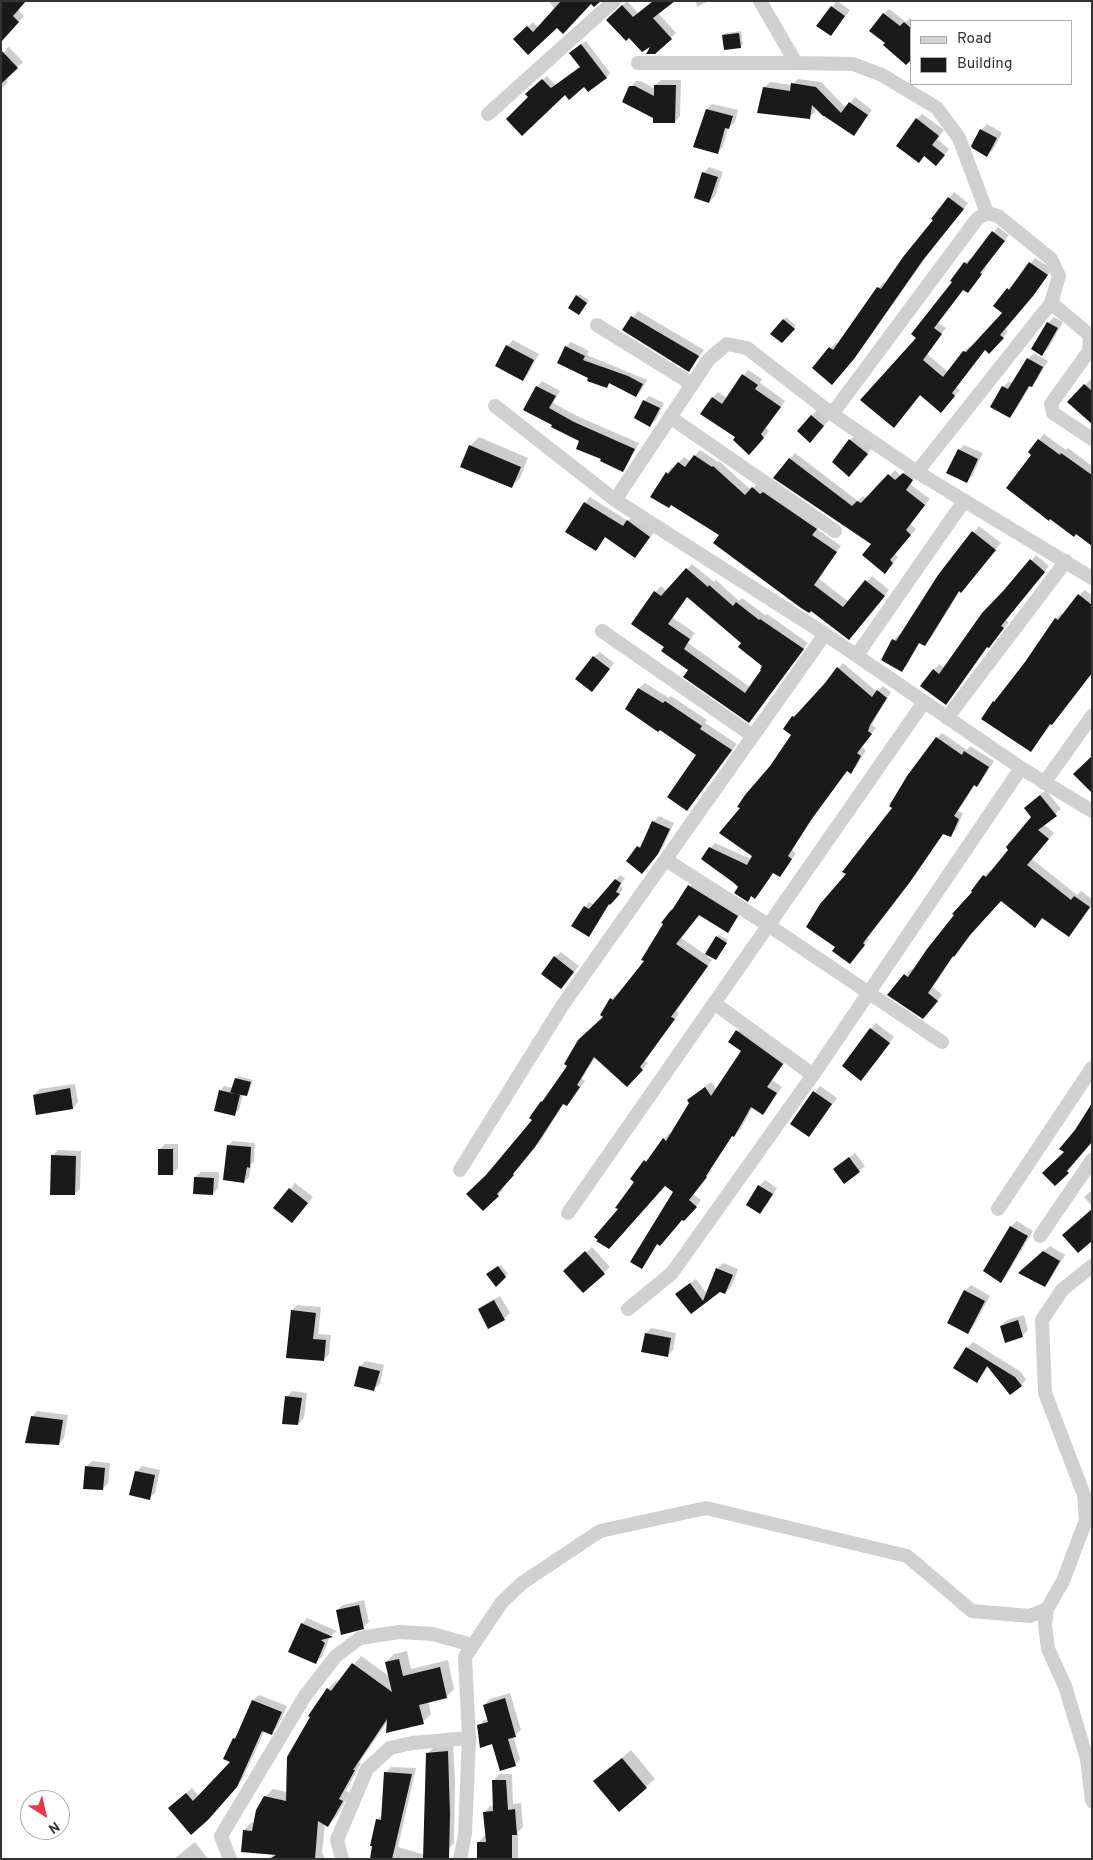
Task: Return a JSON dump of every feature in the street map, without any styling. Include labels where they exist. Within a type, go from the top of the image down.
[{"type":"street","points":[[488,114],[614,1]]},
{"type":"street","points":[[760,1],[796,63]]},
{"type":"street","points":[[638,63],[853,64],[882,76],[937,108],[959,138],[987,213]]},
{"type":"street","points":[[832,414],[977,219],[987,213],[998,216],[1051,259],[1059,276],[1051,303],[917,472]]},
{"type":"street","points":[[1051,303],[1090,335],[1089,351],[1051,404],[1053,413],[1092,439]]},
{"type":"street","points":[[597,325],[692,384]]},
{"type":"street","points":[[614,500],[709,359],[726,344],[747,348],[832,414],[917,472],[1092,578]]},
{"type":"street","points":[[495,406],[614,500],[826,634],[1021,768],[1092,811]]},
{"type":"street","points":[[670,417],[835,531]]},
{"type":"street","points":[[857,655],[964,501]]},
{"type":"street","points":[[947,718],[1066,561]]},
{"type":"street","points":[[602,631],[753,736]]},
{"type":"street","points":[[460,1170],[562,1006],[826,634]]},
{"type":"street","points":[[568,1213],[924,702]]},
{"type":"street","points":[[1044,782],[1092,716]]},
{"type":"street","points":[[628,1309],[672,1273],[813,1075],[1021,768]]},
{"type":"street","points":[[666,860],[768,925],[942,1042]]},
{"type":"street","points":[[714,1003],[813,1075]]},
{"type":"street","points":[[998,1209],[1092,1068]]},
{"type":"street","points":[[1040,1236],[1092,1160]]},
{"type":"street","points":[[1092,1266],[1062,1290],[1042,1320],[1045,1393],[1084,1495],[1086,1520],[1063,1581],[1047,1609],[1045,1625],[1048,1648],[1066,1686],[1087,1759],[1092,1801]]},
{"type":"street","points":[[460,1859],[465,1834],[469,1738],[464,1657],[502,1602],[522,1583],[600,1531],[706,1508],[908,1556],[972,1611],[1030,1616],[1047,1609]]},
{"type":"street","points":[[230,1859],[221,1836],[305,1696],[336,1656],[360,1638],[399,1632],[433,1634],[472,1645]]},
{"type":"street","points":[[342,1859],[337,1840],[367,1769],[390,1748],[412,1743],[469,1738]]},
{"type":"building","points":[[1,1],[26,1],[13,16],[19,22],[1,42]]},
{"type":"building","points":[[561,1],[601,1],[594,7],[591,4],[563,34],[557,28],[528,55],[513,39],[527,26],[533,32]]},
{"type":"building","points":[[653,1],[675,1],[653,18],[672,39],[655,54],[646,54],[650,47],[642,52],[629,38],[626,41],[606,20],[622,5],[633,17]]},
{"type":"building","points":[[831,6],[845,16],[831,36],[816,26]]},
{"type":"building","points":[[883,13],[900,26],[904,22],[910,27],[910,61],[906,65],[883,45],[885,43],[869,31]]},
{"type":"building","points":[[739,33],[741,48],[724,50],[722,35]]},
{"type":"building","points":[[581,44],[607,78],[588,92],[584,87],[569,100],[565,95],[522,136],[506,119],[528,97],[525,94],[542,79],[551,88],[580,67],[569,53]]},
{"type":"building","points":[[1,50],[18,68],[1,84]]},
{"type":"building","points":[[791,83],[816,87],[841,113],[849,102],[868,115],[854,136],[823,116],[812,105],[810,119],[757,113],[763,87],[790,91]]},
{"type":"building","points":[[654,85],[676,85],[675,123],[653,123],[653,118],[622,102],[629,86],[635,86],[654,96]]},
{"type":"building","points":[[706,109],[733,116],[729,129],[725,128],[718,154],[693,147]]},
{"type":"building","points":[[916,118],[939,136],[932,145],[945,155],[936,166],[924,156],[919,163],[896,146]]},
{"type":"building","points":[[980,129],[997,138],[987,157],[971,146]]},
{"type":"building","points":[[702,172],[718,177],[709,203],[694,198]]},
{"type":"building","points":[[948,197],[964,209],[923,260],[854,359],[832,385],[812,368],[829,347],[833,350],[877,287],[881,289]]},
{"type":"building","points":[[992,231],[1005,241],[980,273],[982,274],[968,293],[963,290],[934,328],[942,334],[923,360],[943,377],[963,351],[966,352],[1002,313],[993,306],[1007,288],[1009,290],[1029,262],[1048,275],[1000,335],[1004,338],[989,354],[985,350],[952,393],[955,396],[941,413],[920,395],[894,428],[860,400],[916,338],[911,334],[952,282],[950,281],[964,262],[967,264]]},
{"type":"building","points":[[576,295],[587,303],[579,315],[568,308]]},
{"type":"building","points":[[631,316],[699,356],[689,372],[622,330]]},
{"type":"building","points":[[783,319],[795,329],[782,343],[770,334]]},
{"type":"building","points":[[1047,322],[1058,328],[1042,356],[1031,349]]},
{"type":"building","points":[[506,345],[534,360],[523,381],[495,366]]},
{"type":"building","points":[[565,346],[585,356],[583,360],[628,376],[643,384],[636,397],[609,383],[607,388],[587,381],[588,378],[557,363]]},
{"type":"building","points":[[1027,358],[1043,367],[1032,387],[1029,386],[1010,418],[990,407],[1002,386],[1008,389]]},
{"type":"building","points":[[742,374],[758,385],[755,389],[781,407],[761,434],[764,438],[749,455],[733,440],[735,437],[700,414],[712,397],[722,404]]},
{"type":"building","points":[[1084,384],[1092,391],[1092,424],[1067,402]]},
{"type":"building","points":[[536,386],[556,396],[549,408],[574,422],[635,449],[623,472],[600,461],[601,459],[576,449],[579,441],[523,410]]},
{"type":"building","points":[[643,400],[660,408],[650,427],[634,418]]},
{"type":"building","points":[[811,415],[824,426],[810,443],[797,431]]},
{"type":"building","points":[[849,439],[868,454],[849,477],[832,462]]},
{"type":"building","points":[[1038,439],[1092,475],[1092,546],[1076,534],[1074,537],[1050,519],[1049,521],[1006,488],[1031,455],[1028,452]]},
{"type":"building","points":[[469,445],[521,467],[512,488],[460,467]]},
{"type":"building","points":[[958,449],[978,459],[967,483],[946,473]]},
{"type":"building","points":[[694,455],[713,466],[745,495],[752,487],[760,494],[763,492],[817,529],[812,535],[837,552],[814,585],[843,607],[865,580],[885,596],[849,640],[811,611],[809,613],[801,608],[713,543],[719,535],[671,505],[669,508],[650,497],[666,472],[668,474],[678,462],[685,467]]},
{"type":"building","points":[[789,458],[852,506],[857,501],[861,503],[888,474],[895,480],[903,473],[913,480],[906,490],[925,505],[906,530],[911,535],[890,560],[893,563],[885,574],[862,555],[871,544],[773,478]]},
{"type":"building","points":[[584,502],[623,526],[627,520],[650,537],[635,558],[605,537],[596,551],[565,532]]},
{"type":"building","points":[[972,531],[996,550],[961,593],[959,591],[925,646],[919,643],[902,672],[881,660],[892,639],[896,641],[938,575]]},
{"type":"building","points":[[1030,559],[1045,572],[1001,626],[1004,628],[989,648],[987,647],[946,705],[920,686],[933,669],[939,674],[982,613]]},
{"type":"building","points":[[686,568],[733,606],[736,602],[759,620],[804,649],[749,723],[683,677],[688,670],[661,651],[664,647],[631,624],[654,591],[661,596]],"holes":[[[687,597],[741,643],[738,647],[762,666],[745,693],[684,649],[690,639],[668,624]]]},
{"type":"building","points":[[1078,594],[1092,605],[1092,673],[1052,725],[1050,724],[1031,752],[981,719],[1025,662],[1055,618],[1058,620]]},
{"type":"building","points":[[593,656],[610,669],[592,692],[575,679]]},
{"type":"building","points":[[837,667],[872,697],[877,690],[887,698],[870,725],[868,731],[872,734],[857,753],[861,756],[851,774],[847,771],[811,820],[788,856],[792,859],[780,877],[773,873],[755,899],[751,896],[748,902],[734,893],[738,887],[734,883],[701,859],[709,847],[747,865],[752,856],[719,833],[740,808],[737,807],[745,795],[770,766],[791,735],[783,729],[792,716],[794,717]]},
{"type":"building","points":[[638,688],[663,703],[665,701],[702,726],[700,729],[732,750],[687,811],[667,797],[696,755],[625,709]]},
{"type":"building","points":[[936,737],[962,755],[964,751],[989,767],[977,787],[974,785],[954,816],[959,819],[951,837],[943,834],[910,882],[863,943],[865,945],[850,964],[832,951],[835,947],[806,927],[820,904],[846,874],[842,872],[892,808],[889,806],[907,776]]},
{"type":"building","points":[[1092,756],[1092,793],[1073,774]]},
{"type":"building","points":[[1040,795],[1057,816],[1038,830],[1049,839],[1027,865],[1071,900],[1074,896],[1090,907],[1069,937],[1042,918],[1035,928],[1001,901],[953,956],[928,993],[938,1001],[923,1019],[887,995],[904,974],[908,977],[954,915],[952,914],[972,892],[983,875],[986,877],[1008,850],[1006,847],[1031,817],[1024,808]]},
{"type":"building","points":[[652,821],[670,829],[658,854],[642,874],[626,861],[637,846],[640,848]]},
{"type":"building","points":[[615,879],[621,883],[616,892],[620,894],[609,904],[589,937],[571,926],[584,906],[589,909]]},
{"type":"building","points":[[688,885],[738,916],[728,933],[699,915],[676,944],[708,966],[671,1017],[675,1019],[640,1067],[643,1070],[627,1087],[594,1057],[577,1085],[580,1087],[567,1106],[563,1104],[535,1147],[497,1194],[499,1196],[483,1211],[466,1194],[486,1175],[532,1120],[529,1118],[567,1066],[564,1064],[578,1040],[603,1017],[600,1015],[610,998],[613,1000],[644,961],[641,960],[663,924],[661,923]]},
{"type":"building","points":[[716,936],[727,943],[716,960],[705,954]]},
{"type":"building","points":[[554,956],[574,972],[561,989],[541,974]]},
{"type":"building","points":[[870,1028],[890,1043],[861,1081],[842,1066]]},
{"type":"building","points":[[736,1030],[783,1064],[767,1087],[777,1093],[763,1115],[751,1107],[734,1137],[732,1136],[707,1177],[689,1200],[697,1207],[684,1221],[682,1220],[660,1246],[657,1244],[642,1269],[630,1262],[673,1192],[665,1186],[609,1249],[596,1241],[598,1240],[594,1237],[618,1209],[615,1208],[634,1182],[630,1179],[644,1160],[646,1162],[663,1138],[666,1141],[689,1103],[687,1100],[705,1087],[711,1096],[741,1051],[728,1042]]},
{"type":"building","points":[[235,1078],[251,1082],[247,1096],[230,1093]]},
{"type":"building","points":[[70,1088],[73,1109],[36,1115],[33,1095]]},
{"type":"building","points":[[219,1090],[240,1095],[235,1116],[214,1111]]},
{"type":"building","points":[[813,1091],[832,1104],[809,1137],[790,1124]]},
{"type":"building","points":[[1092,1103],[1092,1142],[1067,1171],[1069,1173],[1055,1186],[1042,1173],[1064,1152],[1059,1149],[1075,1130]]},
{"type":"building","points":[[227,1145],[251,1147],[250,1168],[247,1167],[244,1183],[223,1180]]},
{"type":"building","points":[[158,1149],[173,1149],[173,1175],[158,1175]]},
{"type":"building","points":[[51,1155],[76,1156],[75,1195],[50,1195]]},
{"type":"building","points":[[849,1157],[860,1172],[844,1184],[833,1169]]},
{"type":"building","points":[[194,1177],[214,1178],[213,1195],[193,1194]]},
{"type":"building","points":[[758,1185],[773,1194],[760,1214],[746,1205]]},
{"type":"building","points":[[289,1188],[308,1203],[292,1223],[273,1208]]},
{"type":"building","points":[[1092,1209],[1092,1241],[1078,1253],[1062,1235]]},
{"type":"building","points":[[1010,1226],[1028,1236],[1001,1283],[983,1271]]},
{"type":"building","points":[[585,1251],[605,1274],[583,1293],[563,1271]]},
{"type":"building","points":[[1043,1251],[1060,1261],[1045,1287],[1018,1273]]},
{"type":"building","points":[[498,1266],[506,1277],[496,1287],[486,1274]]},
{"type":"building","points":[[716,1268],[733,1275],[725,1294],[720,1292],[691,1314],[675,1294],[690,1283],[703,1301]]},
{"type":"building","points":[[964,1290],[985,1301],[968,1334],[947,1323]]},
{"type":"building","points":[[494,1300],[505,1320],[488,1329],[478,1309]]},
{"type":"building","points":[[291,1310],[316,1313],[313,1339],[326,1340],[324,1361],[286,1358]]},
{"type":"building","points":[[1018,1320],[1023,1337],[1005,1343],[1000,1326]]},
{"type":"building","points":[[645,1333],[671,1338],[668,1357],[641,1352]]},
{"type":"building","points":[[966,1347],[1015,1377],[1022,1386],[1010,1395],[987,1366],[977,1383],[953,1368]]},
{"type":"building","points":[[359,1366],[380,1371],[374,1391],[354,1386]]},
{"type":"building","points":[[285,1396],[302,1398],[298,1425],[282,1424]]},
{"type":"building","points":[[31,1416],[63,1420],[59,1445],[25,1443]]},
{"type":"building","points":[[85,1466],[105,1468],[103,1490],[83,1489]]},
{"type":"building","points":[[135,1471],[155,1475],[150,1500],[129,1495]]},
{"type":"building","points":[[359,1605],[364,1629],[341,1635],[336,1610]]},
{"type":"building","points":[[301,1623],[333,1637],[321,1640],[325,1643],[316,1664],[288,1652]]},
{"type":"building","points":[[399,1659],[403,1676],[440,1667],[447,1698],[419,1705],[424,1724],[386,1733],[387,1719],[353,1770],[355,1770],[339,1799],[343,1801],[328,1827],[318,1821],[315,1859],[270,1859],[276,1855],[241,1852],[243,1830],[252,1831],[256,1810],[264,1796],[286,1801],[287,1757],[310,1717],[308,1716],[327,1688],[331,1691],[352,1663],[392,1692],[385,1662]]},
{"type":"building","points":[[505,1698],[516,1737],[508,1739],[516,1766],[500,1771],[492,1744],[480,1748],[477,1725],[488,1722],[483,1705]]},
{"type":"building","points":[[252,1700],[282,1712],[272,1735],[262,1731],[237,1787],[208,1820],[191,1835],[168,1808],[186,1793],[193,1801],[230,1762],[223,1759],[233,1738],[235,1739]]},
{"type":"building","points":[[448,1751],[449,1859],[423,1859],[426,1753]]},
{"type":"building","points":[[622,1758],[647,1788],[619,1812],[593,1781]]},
{"type":"building","points":[[384,1772],[412,1774],[392,1859],[370,1859],[372,1846],[370,1846],[376,1819],[381,1820]]},
{"type":"building","points":[[492,1780],[506,1780],[508,1810],[515,1809],[517,1835],[512,1835],[512,1859],[477,1859],[477,1842],[486,1842],[483,1812],[493,1811]]}]
